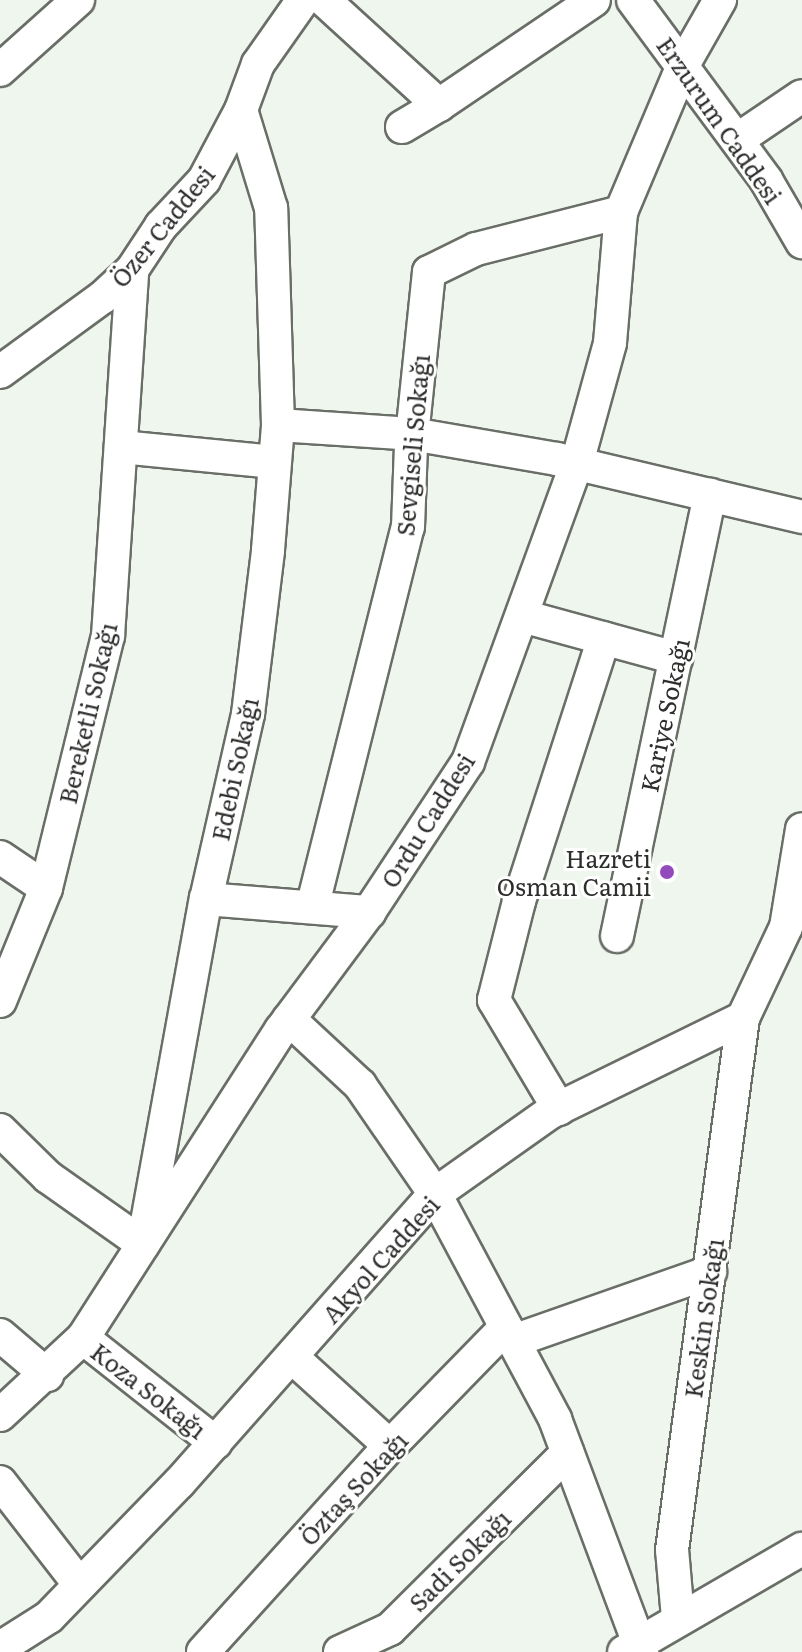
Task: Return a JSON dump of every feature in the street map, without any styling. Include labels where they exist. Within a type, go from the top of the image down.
[{"type":"street","points":[[0,70],[78,0]]},
{"type":"street","name":"Özer Caddesi","points":[[0,372],[103,297],[132,270],[161,226],[204,180],[241,110],[258,64],[303,0]]},
{"type":"street","points":[[324,0],[439,105]]},
{"type":"street","points":[[402,127],[594,0]]},
{"type":"street","name":"Erzurum Caddesi","points":[[633,0],[737,140],[802,242]]},
{"type":"street","name":"Ordu Caddesi","points":[[0,1415],[47,1375],[83,1338],[289,1019],[369,912],[468,762],[577,463],[610,343],[621,212],[683,65],[720,0]]},
{"type":"street","points":[[737,140],[802,96]]},
{"type":"street","name":"Edebi Sokağı","points":[[143,1244],[206,899],[248,714],[278,425],[271,208],[241,110]]},
{"type":"street","name":"Sevgiseli Sokağı","points":[[313,904],[408,527],[412,434],[429,272],[476,249],[621,212]]},
{"type":"street","name":"Bereketli Sokağı","points":[[0,1001],[46,888],[108,636],[132,270]]},
{"type":"street","points":[[278,425],[412,434],[577,463],[802,517]]},
{"type":"street","points":[[121,447],[274,462]]},
{"type":"street","name":"Kariye Sokağı","points":[[617,936],[710,495]]},
{"type":"street","points":[[522,616],[676,658]]},
{"type":"street","points":[[559,1109],[494,1000],[519,901],[604,638]]},
{"type":"street","points":[[743,1018],[786,927],[802,829]]},
{"type":"street","points":[[0,857],[46,888]]},
{"type":"street","points":[[206,899],[313,904],[369,912]]},
{"type":"street","name":"Akyol Caddesi","points":[[0,1648],[49,1617],[80,1585],[216,1443],[435,1194],[559,1109],[743,1018]]},
{"type":"street","name":"Keskin Sokağı","points":[[678,1618],[672,1550],[743,1018]]},
{"type":"street","points":[[289,1019],[360,1085],[435,1194],[510,1334],[567,1453],[635,1650],[678,1618],[802,1549]]},
{"type":"street","points":[[0,1130],[48,1177],[143,1244]]},
{"type":"street","points":[[510,1334],[710,1272]]},
{"type":"street","name":"Öztaş Sokağı","points":[[203,1652],[390,1446],[510,1334]]},
{"type":"street","points":[[0,1335],[47,1375]]},
{"type":"street","name":"Koza Sokağı","points":[[83,1338],[216,1443]]},
{"type":"street","points":[[293,1358],[390,1446]]},
{"type":"street","name":"Sadi Sokağı","points":[[340,1652],[390,1629],[567,1453]]},
{"type":"street","points":[[0,1482],[80,1585]]},
{"type":"place","name":"Hazreti Osman Camii","points":[[667,872]]}]
